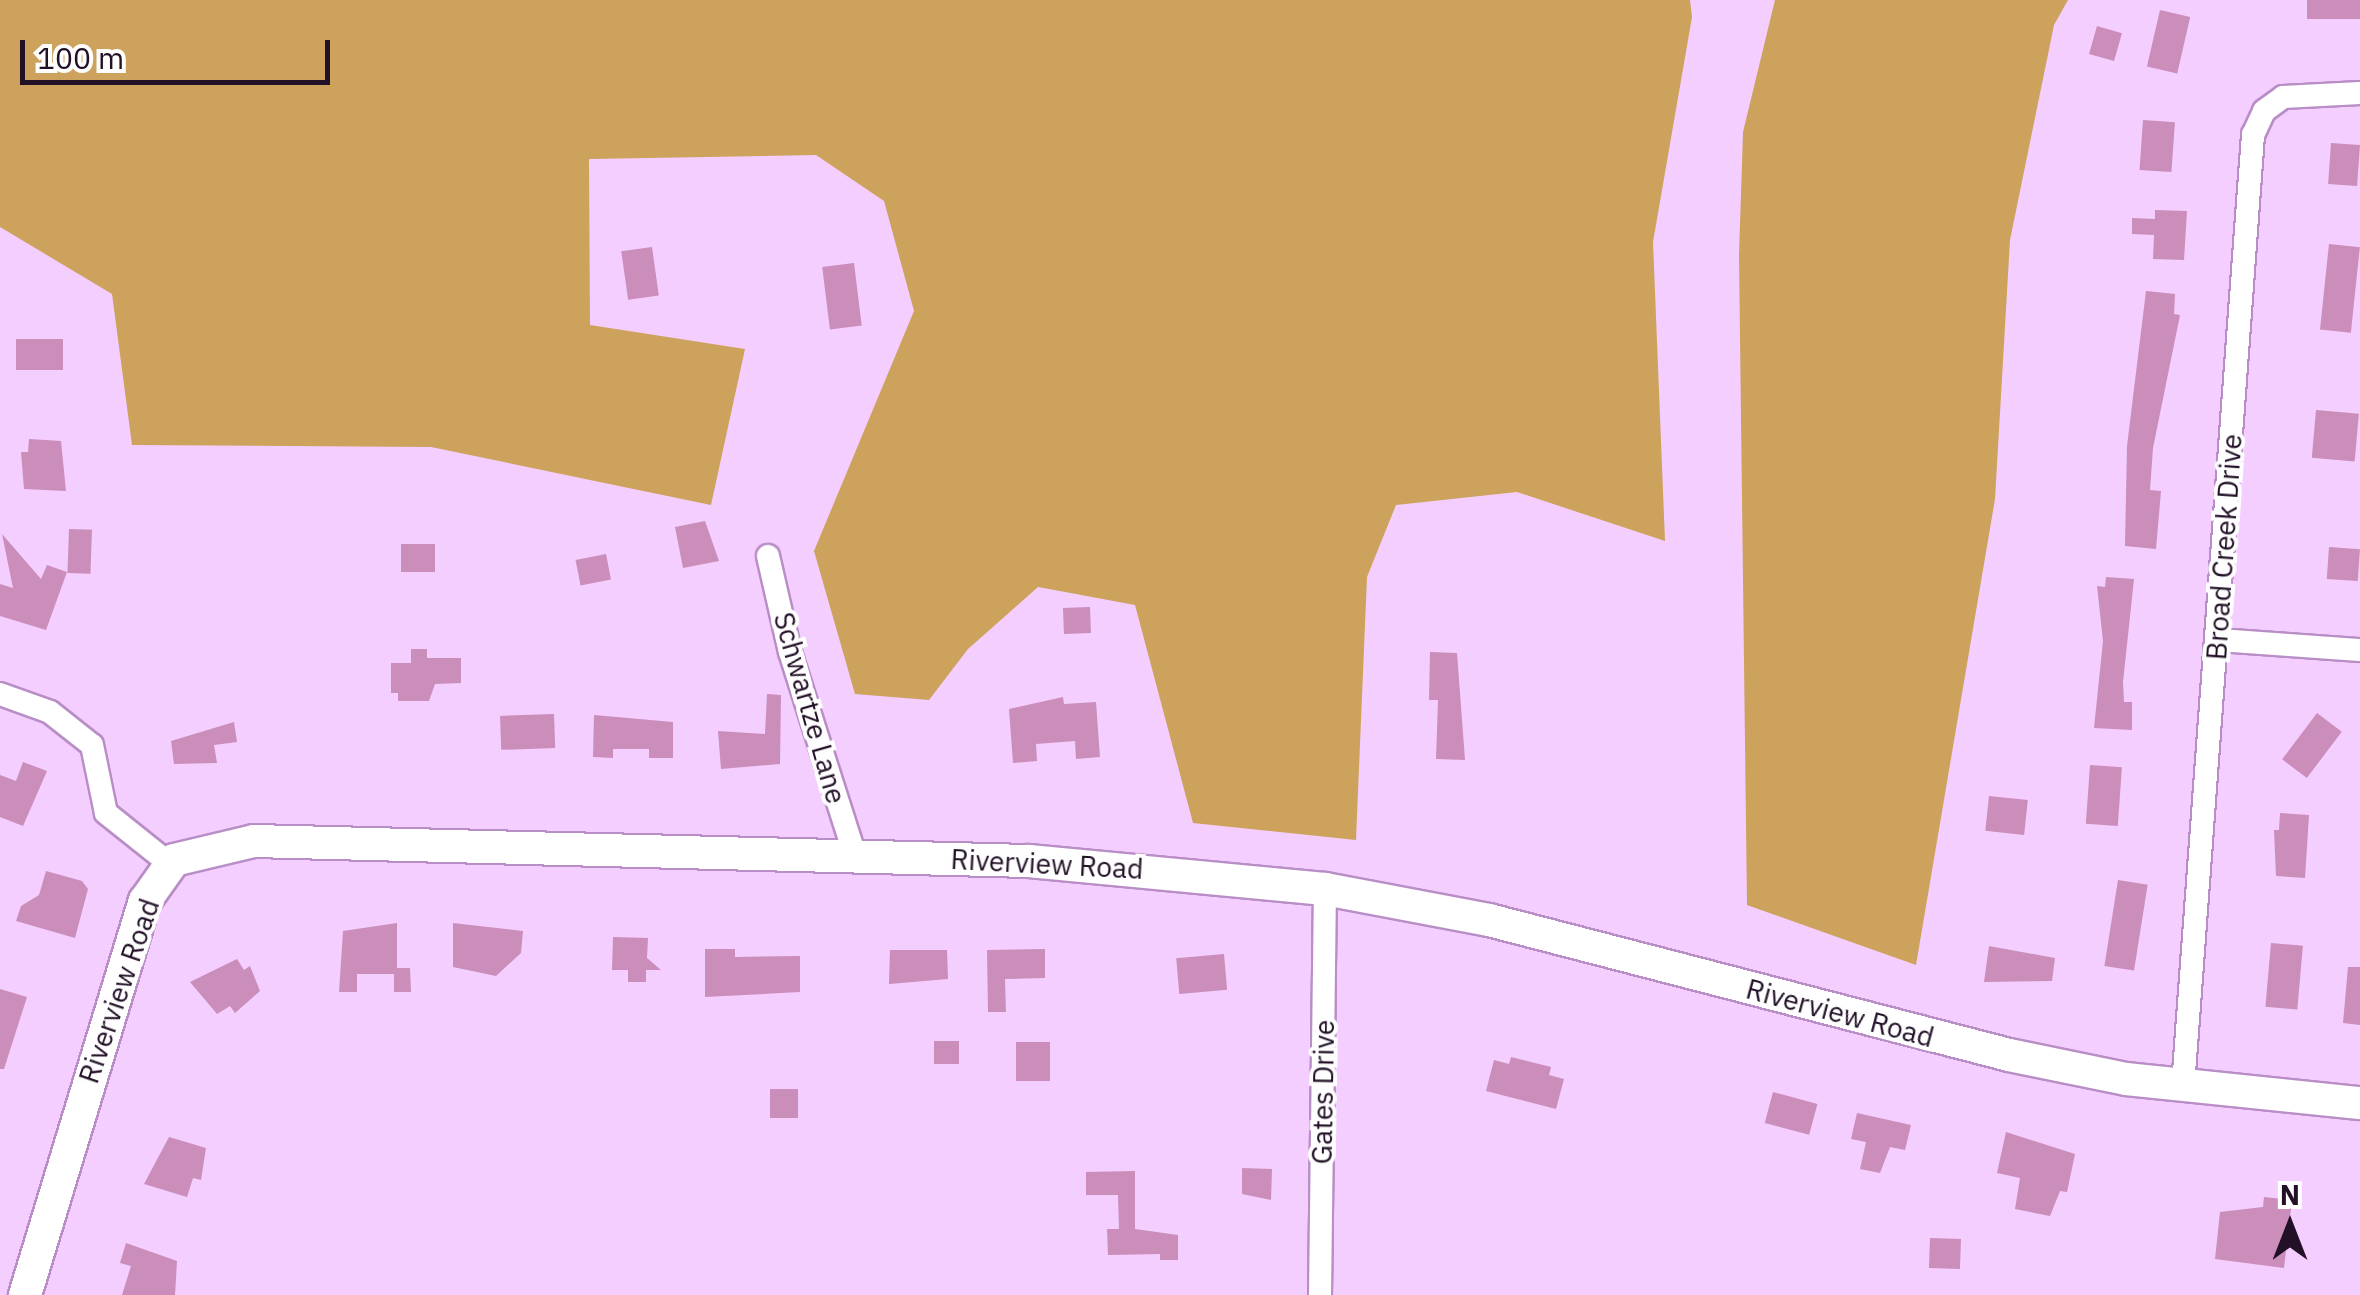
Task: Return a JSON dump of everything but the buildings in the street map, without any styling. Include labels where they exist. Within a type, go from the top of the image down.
[{"type":"street","name":"Broad Creek Drive","points":[[2183,1086],[2194,872],[2218,640],[2252,135],[2264,111],[2284,97],[2360,93]]},
{"type":"street","name":"Schwartze Lane","points":[[768,556],[790,652],[856,859]]},
{"type":"street","points":[[2218,640],[2360,650]]},
{"type":"street","points":[[0,694],[64,720],[92,745],[106,813],[170,864]]},
{"type":"street","name":"Riverview Road","points":[[25,1295],[137,921],[170,864],[217,846],[254,841],[1086,864],[1325,888],[1489,920],[1993,1052],[2183,1086],[2360,1103]]},
{"type":"street","name":"Gates Drive","points":[[1320,1295],[1325,888]]},
{"type":"shaded area","points":[[0,0],[1690,0],[1692,17],[1653,242],[1665,541],[1517,492],[1396,505],[1367,577],[1356,840],[1193,823],[1135,605],[1038,587],[968,649],[929,700],[855,694],[814,551],[914,311],[884,201],[816,155],[589,159],[590,325],[745,349],[711,505],[431,447],[132,445],[112,294],[0,227]]},
{"type":"shaded area","points":[[1775,0],[2068,0],[2054,25],[2010,240],[1995,499],[1916,965],[1747,905],[1739,255],[1743,132]]}]
